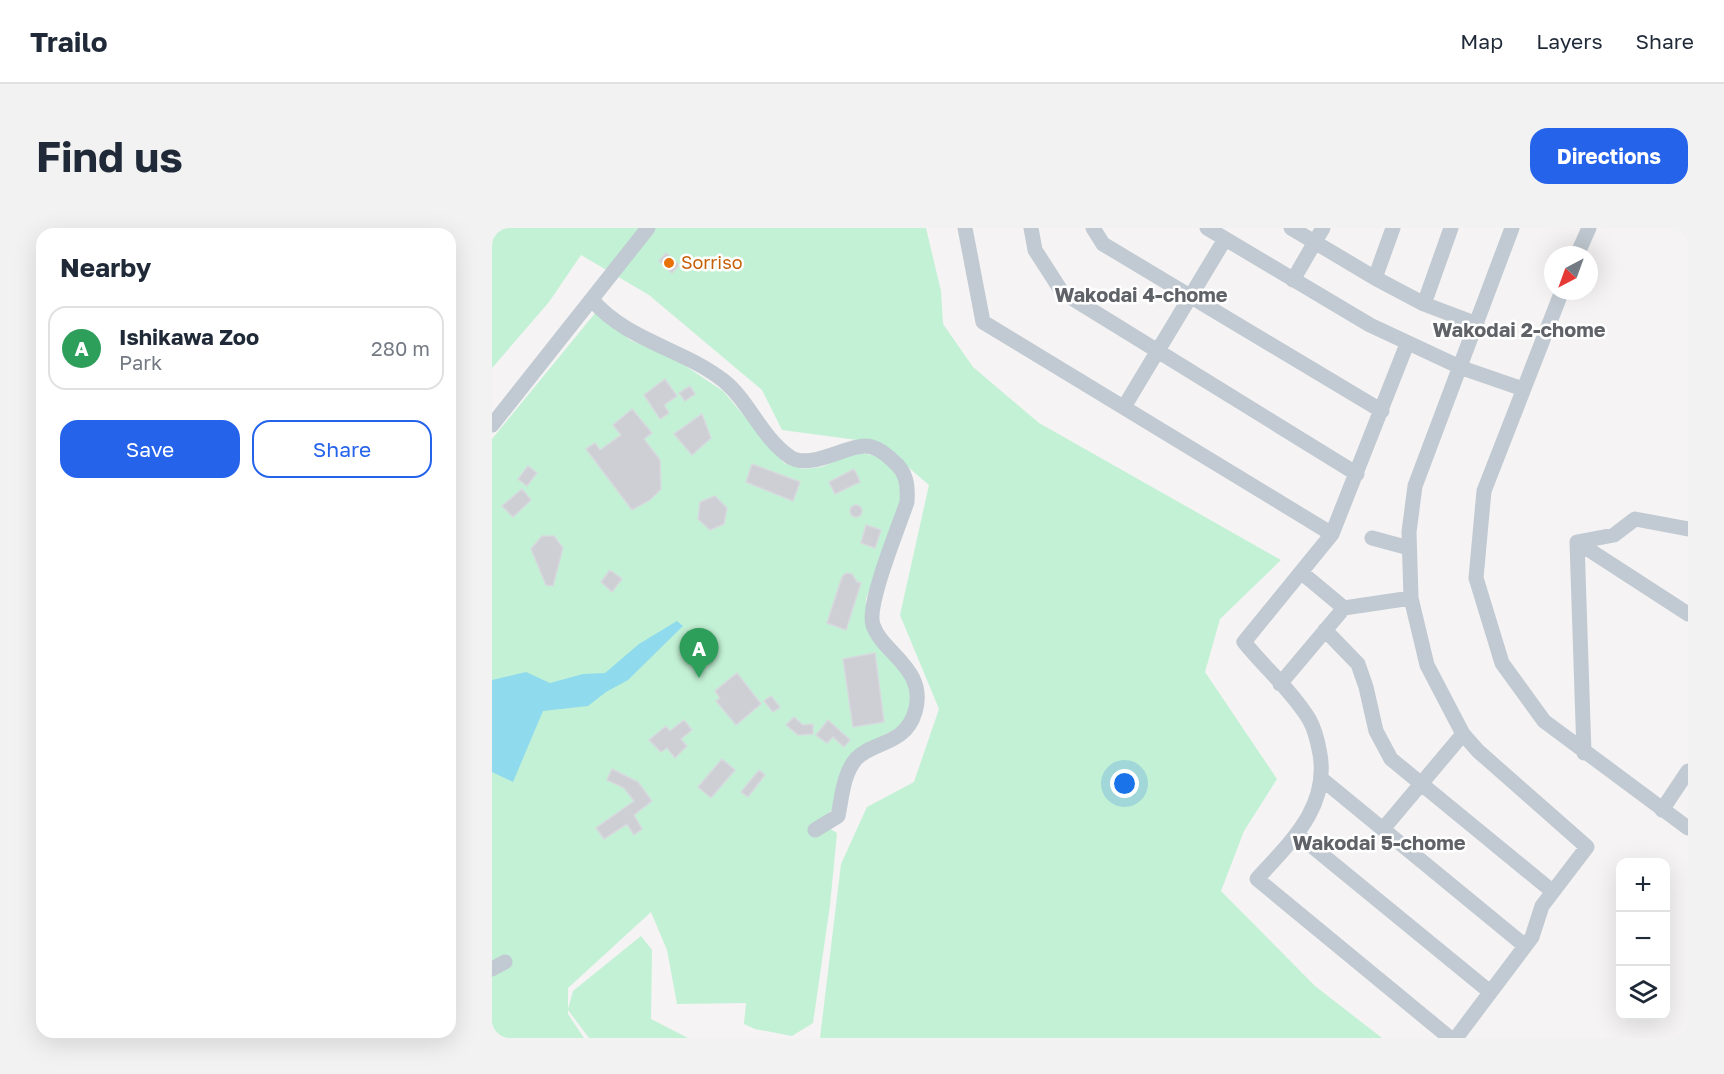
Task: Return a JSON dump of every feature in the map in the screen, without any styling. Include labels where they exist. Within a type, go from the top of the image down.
[{"type":"street","points":[[492,425],[648,228]]},
{"type":"street","points":[[966,228],[983,322],[1332,534]]},
{"type":"street","points":[[1031,228],[1035,250],[1062,292],[1157,353],[1357,474]]},
{"type":"street","points":[[1093,228],[1103,244],[1382,411]]},
{"type":"street","points":[[1207,228],[1370,325],[1407,344],[1462,368],[1523,389]]},
{"type":"street","points":[[1291,228],[1424,304],[1477,324]]},
{"type":"street","points":[[1293,280],[1323,228]]},
{"type":"street","points":[[1375,278],[1393,228]]},
{"type":"street","points":[[1424,304],[1451,228]]},
{"type":"street","points":[[1455,1038],[1532,937],[1542,906],[1587,848],[1478,751],[1463,734],[1427,665],[1411,598],[1409,548],[1415,486],[1462,368],[1512,228]]},
{"type":"street","points":[[1581,246],[1589,228]]},
{"type":"street","points":[[1124,407],[1225,239]]},
{"type":"street","points":[[592,300],[633,335],[681,354],[725,382],[773,444],[792,458],[815,460],[865,446],[885,454],[904,474],[908,487],[907,502],[872,603],[872,625],[906,667],[918,699],[915,713],[908,727],[898,736],[857,758],[846,776],[838,816],[815,830]]},
{"type":"street","points":[[1558,300],[1485,491],[1476,578],[1502,663],[1544,721],[1584,753],[1688,828]]},
{"type":"street","points":[[1407,344],[1332,534],[1244,642],[1310,720],[1319,744],[1323,780],[1314,806],[1297,834],[1257,879],[1450,1038]]},
{"type":"street","points":[[1577,542],[1614,535],[1635,519],[1688,529]]},
{"type":"street","points":[[1372,538],[1409,548]]},
{"type":"street","points":[[1577,542],[1584,753]]},
{"type":"street","points":[[1577,542],[1688,614]]},
{"type":"street","points":[[1302,573],[1344,608]]},
{"type":"street","points":[[1280,684],[1344,608],[1411,598]]},
{"type":"street","points":[[1325,630],[1358,664],[1382,747],[1391,759],[1552,891]]},
{"type":"street","points":[[1383,829],[1463,734]]},
{"type":"street","points":[[1662,810],[1688,771]]},
{"type":"street","points":[[1323,780],[1525,946]]},
{"type":"street","points":[[1297,834],[1490,992]]},
{"type":"green space","points":[[492,228],[926,228],[941,291],[943,324],[973,367],[1039,423],[1281,560],[1220,619],[1205,672],[1277,779],[1244,831],[1221,891],[1315,986],[1382,1038],[820,1038],[841,864],[867,807],[914,782],[939,709],[900,615],[929,485],[880,443],[782,430],[762,390],[649,295],[581,255],[549,302],[492,368]]},
{"type":"green space","points":[[596,312],[630,340],[675,359],[723,391],[784,463],[803,469],[822,467],[863,453],[879,457],[896,469],[901,485],[900,505],[866,599],[866,623],[910,685],[910,711],[899,727],[854,751],[835,807],[819,822],[837,833],[830,905],[813,1023],[792,1036],[755,1029],[744,1024],[746,1003],[677,1004],[667,950],[651,912],[568,988],[568,1009],[573,991],[641,936],[652,950],[651,1019],[688,1038],[589,1038],[568,1010],[568,1014],[584,1038],[492,1038],[492,439]]},
{"type":"water","points":[[677,621],[683,626],[628,680],[606,692],[588,706],[543,711],[513,782],[492,772],[492,680],[526,672],[550,683],[583,674],[605,673],[639,644]]},
{"type":"building","name":"Sorriso","points":[[666,253],[679,265],[672,273],[659,261]]},
{"type":"building","points":[[665,379],[677,396],[664,405],[669,413],[660,419],[644,395]]},
{"type":"building","points":[[690,386],[695,394],[685,401],[679,393]]},
{"type":"building","points":[[632,409],[652,433],[644,439],[660,460],[661,489],[650,500],[632,510],[586,449],[595,443],[600,450],[621,435],[613,425]]},
{"type":"building","points":[[702,414],[711,438],[692,455],[674,434]]},
{"type":"building","points":[[752,464],[800,482],[793,501],[746,482]]},
{"type":"building","points":[[528,466],[537,473],[527,486],[518,479]]},
{"type":"building","points":[[854,469],[860,482],[835,494],[829,482]]},
{"type":"building","points":[[522,489],[531,500],[513,517],[502,506]]},
{"type":"building","points":[[715,496],[727,508],[724,524],[710,530],[698,519],[700,502]]},
{"type":"building","points":[[858,505],[861,506],[861,516],[854,517],[851,516],[850,509],[851,506]]},
{"type":"building","points":[[866,525],[881,530],[875,548],[861,543]]},
{"type":"building","points":[[542,536],[554,536],[563,548],[553,586],[546,585],[531,549]]},
{"type":"building","points":[[610,570],[622,579],[612,592],[601,582]]},
{"type":"building","points":[[846,573],[852,574],[857,582],[861,583],[846,630],[827,623],[842,577]]},
{"type":"building","points":[[875,653],[884,722],[853,727],[843,659]]},
{"type":"building","points":[[737,673],[761,704],[736,725],[716,701],[720,698],[715,691]]},
{"type":"building","points":[[771,696],[780,707],[773,712],[764,701]]},
{"type":"building","points":[[794,717],[803,725],[813,724],[813,734],[798,735],[786,725]]},
{"type":"building","points":[[684,720],[692,730],[681,739],[687,746],[675,758],[667,748],[661,752],[649,740],[666,726],[670,731]]},
{"type":"building","points":[[828,720],[850,740],[844,747],[833,737],[827,743],[816,735]]},
{"type":"building","points":[[722,759],[735,770],[711,798],[698,787]]},
{"type":"building","points":[[612,769],[638,782],[652,801],[634,815],[642,829],[634,835],[627,824],[604,839],[596,828],[634,801],[624,788],[607,780]]},
{"type":"building","points":[[759,770],[765,775],[748,797],[741,792]]},
{"type":"place","name":"Sorriso","points":[[669,263]]},
{"type":"place","name":"Ishikawa Zoo","points":[[699,678]]},
{"type":"district","name":"Wakodai 4-chome","points":[[1141,295]]},
{"type":"district","name":"Wakodai 2-chome","points":[[1519,330]]},
{"type":"district","name":"Wakodai 5-chome","points":[[1379,843]]}]
